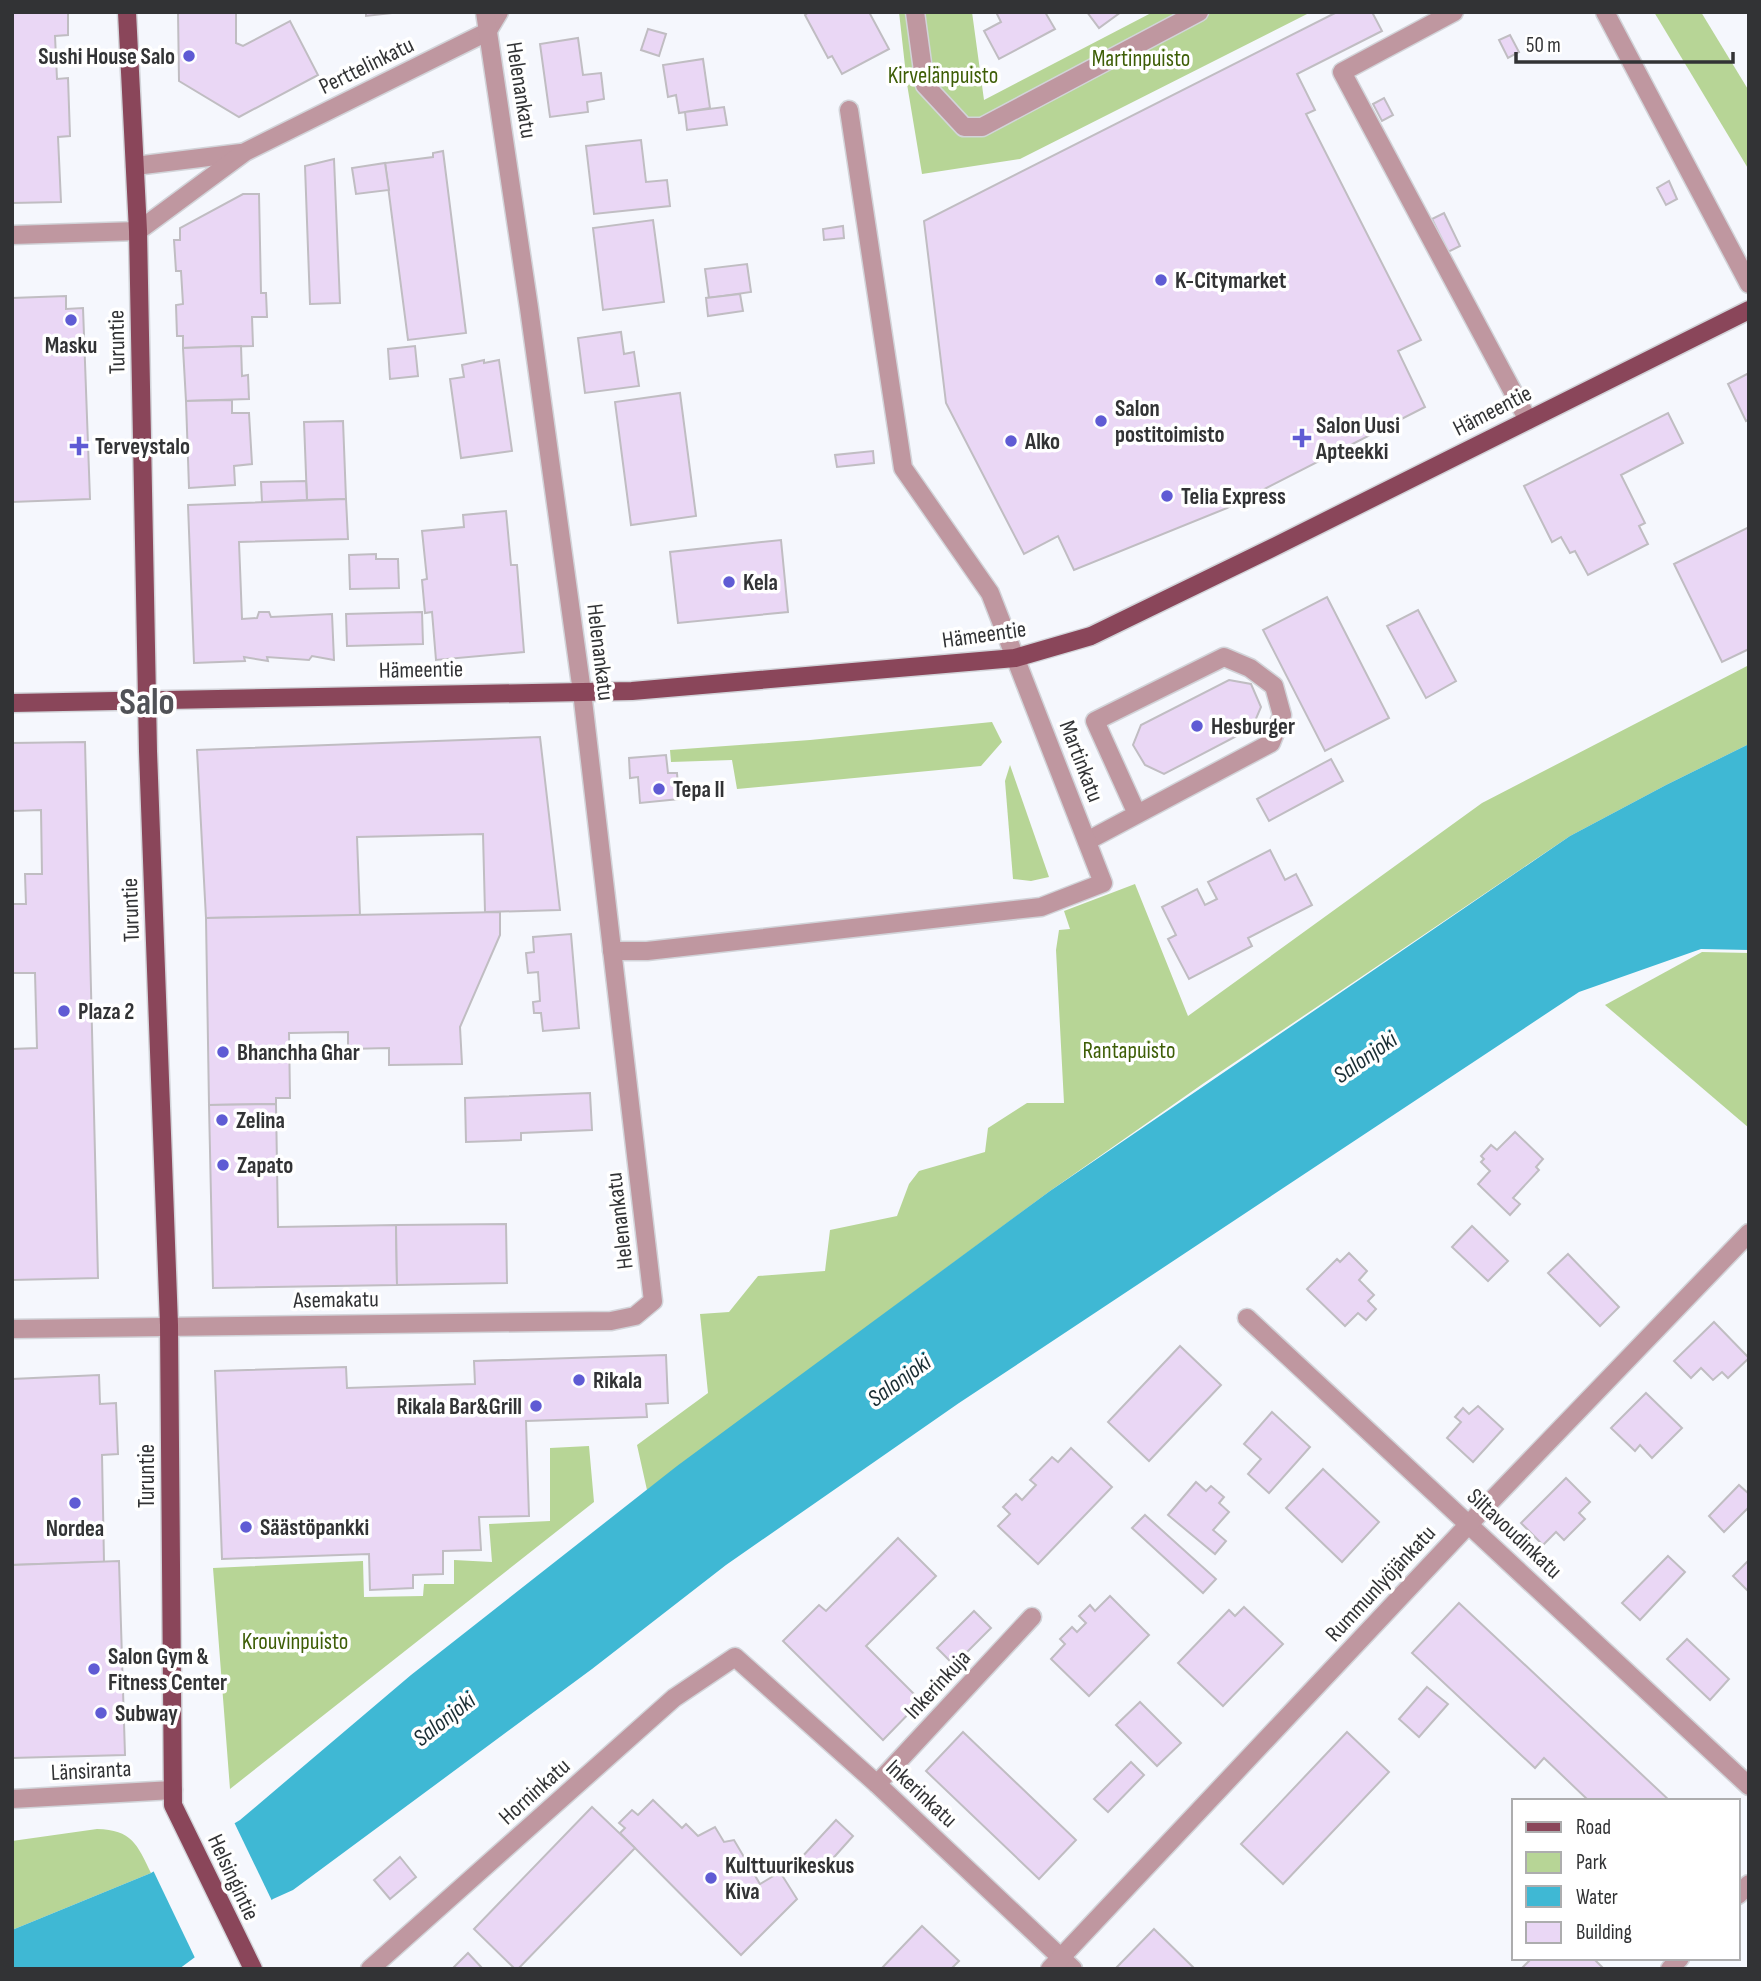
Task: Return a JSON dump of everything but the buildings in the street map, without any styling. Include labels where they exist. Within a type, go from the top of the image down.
[{"type":"main road","name":"Turuntie","points":[[127,12],[138,231],[148,700],[169,1325],[173,1798]]},
{"type":"main road","name":"Hämeentie","points":[[12,703],[646,690],[1015,658],[1091,636],[1749,310]]},
{"type":"main road","name":"Helsingintie","points":[[173,1798],[248,1961]]},
{"type":"street","name":"Helenankatu","points":[[485,12],[582,692],[653,1301]]},
{"type":"street","points":[[487,32],[499,12]]},
{"type":"street","points":[[915,12],[925,85],[964,127],[982,127],[1199,12]]},
{"type":"street","points":[[1454,12],[1342,72],[1528,420]]},
{"type":"street","points":[[1605,12],[1749,284]]},
{"type":"street","name":"Perttelinkatu","points":[[138,231],[245,152],[487,32]]},
{"type":"street","name":"Martinkatu","points":[[612,951],[647,951],[1041,907],[1103,883],[990,593],[902,468],[849,110]]},
{"type":"street","name":"Perttelinkatu","points":[[135,166],[245,152]]},
{"type":"street","points":[[12,235],[138,231]]},
{"type":"street","points":[[1087,841],[1138,814],[1271,743],[1282,715],[1274,686],[1250,668],[1224,657],[1094,721],[1138,814]]},
{"type":"street","name":"Rummunlyöjänkatu","points":[[1062,1965],[1469,1524],[1749,1233]]},
{"type":"street","name":"Asemakatu","points":[[12,1329],[611,1321],[635,1317],[653,1301]]},
{"type":"street","name":"Siltavoudinkatu","points":[[1247,1318],[1749,1786]]},
{"type":"street","name":"Inkerinkuja","points":[[877,1784],[1032,1617]]},
{"type":"street","name":"Inkerinkatu","points":[[735,1657],[877,1784],[1062,1965]]},
{"type":"street","name":"Horninkatu","points":[[370,1969],[674,1698],[735,1657]]},
{"type":"street","name":"Länsiranta","points":[[12,1799],[173,1798]]},
{"type":"green space","name":"Martinpuisto","points":[[899,12],[972,12],[984,100],[1153,12],[1311,12],[1020,159],[922,174],[907,84]]},
{"type":"green space","points":[[1654,12],[1701,12],[1749,91],[1749,170]]},
{"type":"green space","name":"Rantapuisto","points":[[1749,665],[1749,744],[1570,836],[1204,1083],[1050,1191],[647,1490],[637,1445],[708,1393],[700,1314],[729,1312],[758,1276],[825,1271],[830,1230],[897,1216],[909,1184],[919,1171],[985,1152],[988,1128],[1027,1103],[1064,1103],[1056,950],[1059,930],[1070,929],[1064,911],[1135,884],[1188,1016],[1482,803]]},
{"type":"green space","points":[[992,722],[1002,742],[981,766],[737,789],[732,760],[671,762],[670,750],[810,740]]},
{"type":"green space","points":[[1010,765],[1049,877],[1031,881],[1013,879],[1005,781]]},
{"type":"green space","points":[[1702,952],[1749,953],[1749,1128],[1605,1005]]},
{"type":"green space","name":"Krouvinpuisto","points":[[589,1446],[594,1502],[230,1789],[213,1568],[363,1561],[364,1597],[423,1596],[424,1584],[454,1584],[454,1560],[492,1562],[489,1524],[550,1521],[550,1448]]},
{"type":"green space","points":[[97,1829],[118,1832],[132,1840],[151,1873],[12,1930],[12,1841]]},
{"type":"water","name":"Salonjoki","points":[[1749,744],[1749,950],[1701,949],[1579,992],[959,1403],[726,1565],[592,1669],[293,1890],[273,1899],[179,1969],[12,1969],[12,1930],[151,1873],[240,1820],[411,1675],[677,1466],[1050,1191],[1570,836]]},
{"type":"pier","points":[[233,1820],[273,1903],[196,1960],[152,1868]]},
{"type":"place","name":"Sushi House Salo","points":[[189,56]]},
{"type":"place","name":"K-Citymarket","points":[[1161,280]]},
{"type":"place","name":"Masku","points":[[71,320]]},
{"type":"place","name":"Salon postitoimisto","points":[[1101,421]]},
{"type":"place","name":"Salon Uusi Apteekki","points":[[1302,438]]},
{"type":"place","name":"Alko","points":[[1011,441]]},
{"type":"place","name":"Terveystalo","points":[[79,446]]},
{"type":"place","name":"Telia Express","points":[[1167,496]]},
{"type":"place","name":"Kela","points":[[729,582]]},
{"type":"place","name":"Hesburger","points":[[1197,726]]},
{"type":"place","name":"Tepa II","points":[[659,789]]},
{"type":"place","name":"Plaza 2","points":[[64,1011]]},
{"type":"place","name":"Bhanchha Ghar","points":[[223,1052]]},
{"type":"place","name":"Zelina","points":[[222,1120]]},
{"type":"place","name":"Zapato","points":[[223,1165]]},
{"type":"place","name":"Rikala","points":[[579,1380]]},
{"type":"place","name":"Rikala Bar&Grill","points":[[536,1406]]},
{"type":"place","name":"Nordea","points":[[75,1503]]},
{"type":"place","name":"Säästöpankki","points":[[246,1527]]},
{"type":"place","name":"Salon Gym & Fitness Center","points":[[94,1669]]},
{"type":"place","name":"Subway","points":[[101,1713]]},
{"type":"place","name":"Kulttuurikeskus Kiva","points":[[711,1878]]},
{"type":"district","name":"Salo","points":[[147,701]]},
{"type":"park label","name":"Kirvelänpuisto","points":[[943,75]]}]
